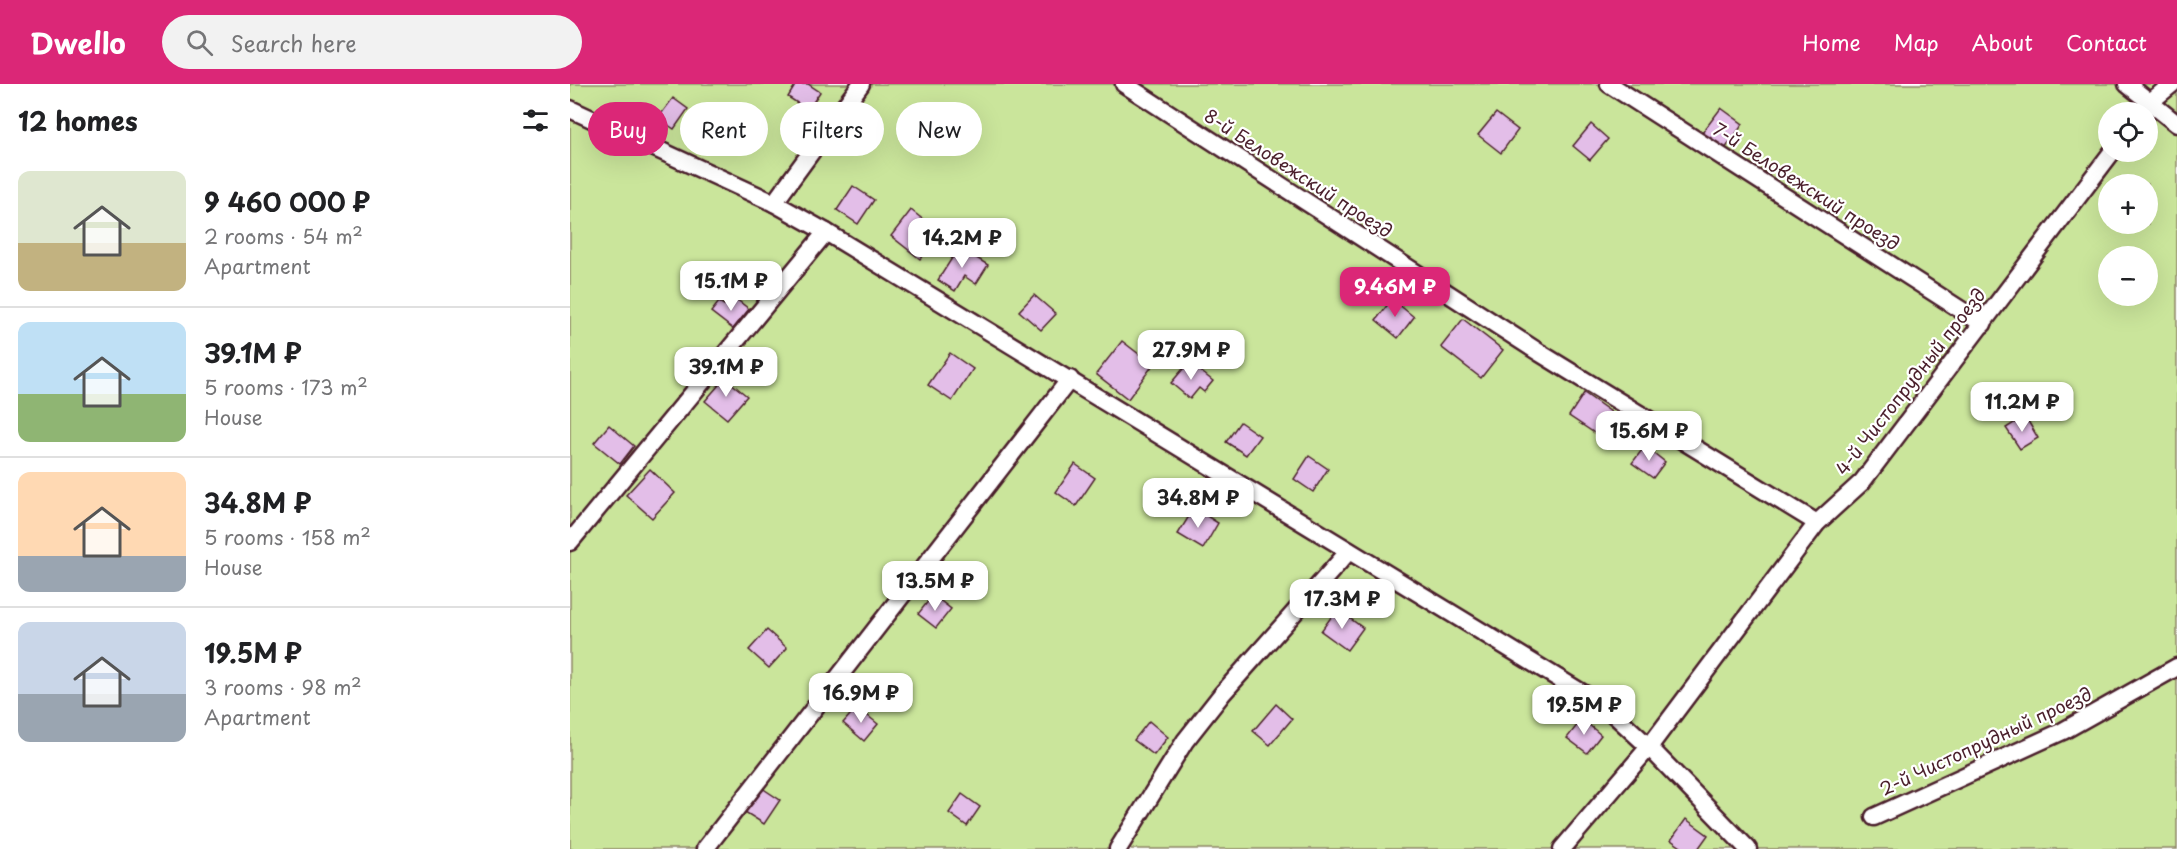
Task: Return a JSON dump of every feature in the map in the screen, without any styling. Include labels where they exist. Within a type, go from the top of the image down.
[{"type":"lane","points":[[774,203],[861,84]]},
{"type":"lane","name":"8-й Беловежский проезд","points":[[1124,84],[1540,353],[1817,523]]},
{"type":"lane","name":"7-й Беловежский проезд","points":[[1609,84],[1983,324]]},
{"type":"lane","points":[[2127,84],[2140,102]]},
{"type":"lane","points":[[2152,102],[2172,84]]},
{"type":"lane","points":[[570,109],[774,203],[826,232],[1607,708],[1748,849]]},
{"type":"lane","points":[[2158,114],[2177,124]]},
{"type":"lane","name":"4-й Чистопрудный проезд","points":[[1562,849],[1648,747],[1817,523],[1862,482],[2104,162]]},
{"type":"lane","points":[[570,542],[826,232]]},
{"type":"lane","points":[[705,849],[1070,380]]},
{"type":"lane","points":[[1118,849],[1185,741],[1222,694],[1349,551]]},
{"type":"lane","name":"2-й Чистопрудный проезд","points":[[1874,817],[2063,731],[2177,667]]},
{"type":"green space","points":[[570,84],[2177,84],[2177,849],[570,849]]},
{"type":"building","points":[[796,84],[808,84],[820,92],[813,102],[796,102],[788,97]]},
{"type":"building","points":[[673,98],[680,103],[680,120],[674,129],[668,125],[668,105]]},
{"type":"building","points":[[1721,108],[1743,124],[1725,149],[1702,133]]},
{"type":"building","points":[[1496,113],[1518,130],[1501,153],[1478,135]]},
{"type":"building","points":[[1591,124],[1608,139],[1590,160],[1573,146]]},
{"type":"building","points":[[853,186],[874,200],[858,224],[837,210]]},
{"type":"building","points":[[911,210],[940,233],[920,259],[891,236]]},
{"type":"building","points":[[959,247],[988,265],[976,284],[964,276],[955,291],[938,280]]},
{"type":"building","points":[[1034,295],[1056,314],[1041,330],[1019,311]]},
{"type":"building","points":[[732,296],[749,309],[733,329],[711,312],[719,302],[724,305]]},
{"type":"building","points":[[1392,299],[1414,317],[1398,338],[1376,320]]},
{"type":"building","points":[[1463,319],[1503,350],[1481,378],[1441,347]]},
{"type":"building","points":[[1122,341],[1153,365],[1128,399],[1096,374]]},
{"type":"building","points":[[950,353],[973,369],[952,401],[928,385]]},
{"type":"building","points":[[1189,362],[1213,381],[1204,392],[1199,388],[1190,399],[1171,383]]},
{"type":"building","points":[[725,378],[747,396],[727,419],[705,401]]},
{"type":"building","points":[[1584,393],[1611,412],[1596,434],[1569,416]]},
{"type":"building","points":[[2025,416],[2038,438],[2020,449],[2006,428]]},
{"type":"building","points":[[1240,422],[1260,436],[1246,455],[1226,442]]},
{"type":"building","points":[[609,425],[634,446],[620,464],[594,443]]},
{"type":"building","points":[[1645,446],[1665,462],[1653,478],[1632,463]]},
{"type":"building","points":[[1309,456],[1328,469],[1313,492],[1294,479]]},
{"type":"building","points":[[1075,464],[1095,478],[1076,506],[1056,492]]},
{"type":"building","points":[[650,469],[675,493],[652,518],[626,495]]},
{"type":"building","points":[[1194,508],[1218,523],[1203,549],[1178,534]]},
{"type":"building","points":[[933,595],[951,609],[936,628],[918,614]]},
{"type":"building","points":[[1337,609],[1363,628],[1347,650],[1321,631]]},
{"type":"building","points":[[767,630],[787,648],[769,668],[749,650]]},
{"type":"building","points":[[1276,704],[1292,719],[1270,745],[1253,731]]},
{"type":"building","points":[[857,707],[878,724],[864,741],[843,723]]},
{"type":"building","points":[[1582,719],[1601,735],[1587,753],[1567,738]]},
{"type":"building","points":[[1149,721],[1168,737],[1154,755],[1134,740]]},
{"type":"building","points":[[762,788],[780,800],[764,824],[745,812]]},
{"type":"building","points":[[962,794],[980,807],[967,826],[949,813]]},
{"type":"building","points":[[1686,819],[1708,835],[1698,849],[1684,849],[1671,840]]}]
